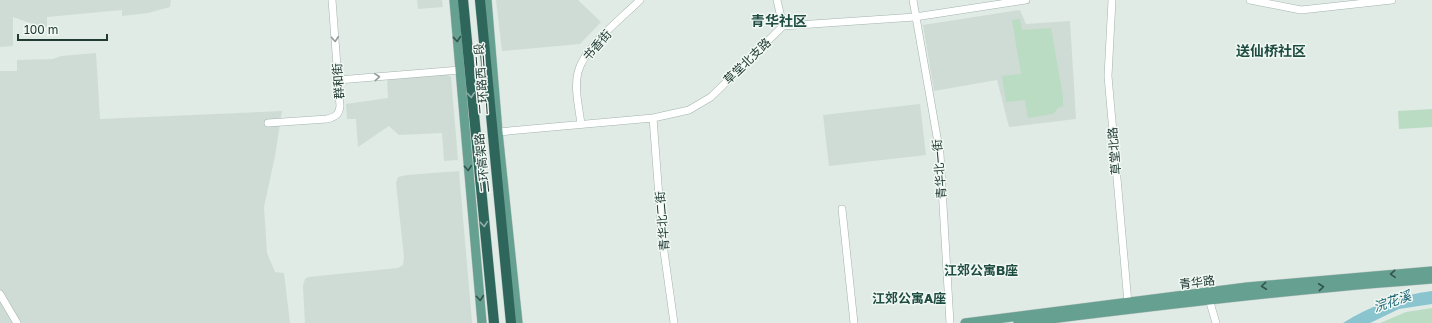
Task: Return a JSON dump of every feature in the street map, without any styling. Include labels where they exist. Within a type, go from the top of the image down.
[{"type":"highway","name":"二环高架路","points":[[463,0],[494,323]]},
{"type":"highway","name":"二环高架路","points":[[480,0],[510,323]]},
{"type":"main road","name":"二环路西二段","points":[[454,0],[482,323]]},
{"type":"main road","name":"二环路西二段","points":[[487,0],[498,132],[518,323]]},
{"type":"main road","name":"青华路","points":[[966,323],[1247,287],[1432,271]]},
{"type":"main road","name":"青华路","points":[[1018,323],[1209,299],[1340,285],[1432,279]]},
{"type":"street","name":"群和街","points":[[268,123],[327,119],[336,116],[339,113],[340,106],[332,0]]},
{"type":"street","name":"书香街","points":[[581,124],[577,84],[578,73],[582,62],[602,38],[640,0]]},
{"type":"street","points":[[777,0],[783,26],[915,17],[1026,0]]},
{"type":"street","name":"青华北一街","points":[[913,0],[940,154],[950,323]]},
{"type":"street","name":"草堂北路","points":[[1112,0],[1108,76],[1128,303]]},
{"type":"street","points":[[1250,0],[1301,10],[1392,0]]},
{"type":"street","name":"草堂北支路","points":[[498,132],[653,118],[680,114],[701,104],[711,97],[783,26]]},
{"type":"street","points":[[338,80],[460,70]]},
{"type":"street","name":"青华北二街","points":[[653,118],[662,237],[674,323]]},
{"type":"street","points":[[842,209],[854,323]]},
{"type":"street","points":[[0,294],[17,323]]},
{"type":"street","points":[[1209,299],[1216,323]]},
{"type":"shaded area","points":[[0,0],[171,0],[170,7],[148,13],[122,16],[122,10],[47,17],[47,27],[33,28],[33,24],[13,17],[13,46],[0,47]]},
{"type":"shaded area","points":[[417,0],[442,0],[443,7],[418,9]]},
{"type":"shaded area","points":[[496,0],[578,0],[601,22],[580,44],[502,51]]},
{"type":"shaded area","points":[[1020,10],[1026,24],[1070,21],[1076,119],[1009,127],[997,80],[934,91],[923,25]]},
{"type":"shaded area","points":[[96,53],[100,119],[282,111],[275,156],[264,207],[267,253],[275,272],[284,273],[290,323],[0,323],[0,71],[17,71],[17,60],[53,59],[61,56]]},
{"type":"shaded area","points":[[447,74],[451,77],[458,160],[444,161],[442,133],[399,135],[389,126],[358,147],[356,119],[347,119],[346,104],[388,98],[387,78]]},
{"type":"shaded area","points":[[920,104],[926,155],[829,166],[823,115]]},
{"type":"shaded area","points":[[459,171],[472,323],[305,323],[303,286],[305,279],[308,277],[398,268],[403,265],[404,257],[396,183],[398,177]]},
{"type":"green space","points":[[1020,19],[1022,30],[1051,28],[1063,96],[1063,106],[1058,108],[1053,114],[1028,118],[1025,100],[1006,102],[1002,76],[1021,74],[1012,20]]},
{"type":"green space","points":[[1432,109],[1432,127],[1399,129],[1398,111]]},
{"type":"green space","points":[[1432,308],[1432,323],[1380,323],[1406,312]]},
{"type":"water","name":"浣花溪","points":[[1432,291],[1432,304],[1399,309],[1370,323],[1343,323],[1374,306],[1397,298]]},
{"type":"district","name":"青华社区","points":[[779,20]]},
{"type":"district","name":"送仙桥社区","points":[[1271,50]]},
{"type":"district","name":"江郊公寓B座","points":[[981,270]]},
{"type":"district","name":"江郊公寓A座","points":[[909,298]]}]
